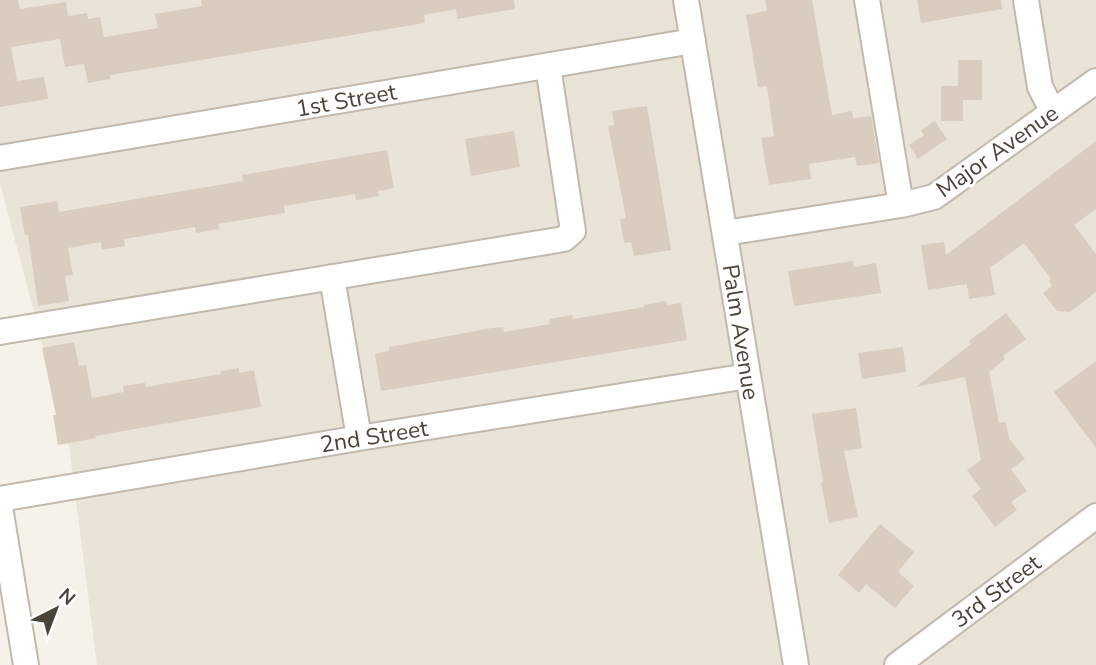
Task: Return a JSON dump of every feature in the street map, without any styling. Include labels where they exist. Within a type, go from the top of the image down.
[{"type":"street","name":"Palm Avenue","points":[[686,0],[796,665]]},
{"type":"street","points":[[867,0],[901,205]]},
{"type":"street","points":[[1026,0],[1040,87],[1053,112]]},
{"type":"street","name":"1st Street","points":[[0,158],[693,41]]},
{"type":"street","points":[[0,332],[564,239],[573,231],[548,66]]},
{"type":"street","name":"Major Avenue","points":[[725,233],[924,200],[942,192],[1096,81]]},
{"type":"street","points":[[332,276],[359,438]]},
{"type":"street","name":"2nd Street","points":[[0,499],[748,376]]},
{"type":"street","points":[[0,507],[26,665]]},
{"type":"street","name":"3rd Street","points":[[897,665],[1096,516]]},
{"type":"shaded area","points":[[0,0],[1096,0],[1096,665],[97,665],[69,446],[0,183]]},
{"type":"building","points":[[0,0],[18,0],[20,9],[66,2],[68,16],[87,13],[88,19],[100,17],[104,37],[158,28],[155,14],[202,6],[201,0],[514,0],[515,9],[457,19],[456,9],[424,15],[425,23],[110,75],[110,79],[88,83],[84,64],[65,67],[60,39],[11,47],[17,81],[44,77],[48,99],[0,107]]},
{"type":"building","points":[[765,0],[812,0],[832,115],[852,111],[853,118],[871,116],[879,163],[857,166],[855,157],[809,164],[811,179],[769,185],[761,138],[774,136],[767,86],[758,87],[746,15],[767,11]]},
{"type":"building","points":[[917,0],[1001,0],[1002,9],[921,23]]},
{"type":"building","points":[[958,60],[982,60],[982,100],[963,100],[963,121],[941,121],[941,86],[958,86]]},
{"type":"building","points":[[647,106],[671,250],[634,256],[631,242],[624,243],[620,219],[626,218],[608,126],[614,125],[612,111]]},
{"type":"building","points":[[935,121],[947,139],[918,159],[909,145],[924,135],[921,130]]},
{"type":"building","points":[[514,131],[520,167],[471,176],[465,139]]},
{"type":"building","points":[[1096,141],[1096,209],[1074,225],[1096,254],[1096,292],[1070,312],[1057,311],[1043,293],[1052,286],[1049,281],[1051,279],[1024,243],[990,268],[995,295],[969,299],[967,284],[928,290],[921,245],[944,242],[946,255]]},
{"type":"building","points":[[387,150],[394,188],[378,191],[379,196],[356,200],[355,194],[284,206],[285,213],[218,224],[219,229],[196,233],[195,227],[124,239],[125,246],[102,250],[101,242],[68,248],[73,275],[65,276],[69,301],[38,306],[28,235],[25,235],[20,207],[57,201],[59,212],[243,181],[242,175]]},
{"type":"building","points":[[853,261],[854,267],[876,263],[881,293],[794,306],[788,271]]},
{"type":"building","points":[[666,301],[667,305],[681,303],[687,340],[381,391],[375,354],[389,351],[389,347],[492,328],[503,327],[504,332],[550,324],[549,319],[572,315],[573,319]]},
{"type":"building","points":[[1006,313],[1026,339],[1003,356],[1005,359],[989,372],[999,423],[1006,422],[1009,438],[1025,459],[1011,469],[1027,491],[1011,502],[1017,510],[995,527],[972,496],[981,489],[967,470],[981,460],[965,377],[916,387]]},
{"type":"building","points":[[74,342],[79,366],[86,365],[92,398],[124,392],[123,386],[145,383],[146,387],[221,374],[220,371],[239,368],[239,373],[254,370],[261,407],[58,445],[53,415],[56,415],[42,348]]},
{"type":"building","points":[[903,347],[906,372],[862,379],[858,353]]},
{"type":"building","points":[[1096,361],[1096,448],[1054,392]]},
{"type":"building","points":[[856,408],[862,448],[844,451],[858,517],[829,523],[812,414]]},
{"type":"building","points":[[880,524],[914,552],[898,572],[914,586],[895,608],[866,584],[859,593],[838,575]]}]
